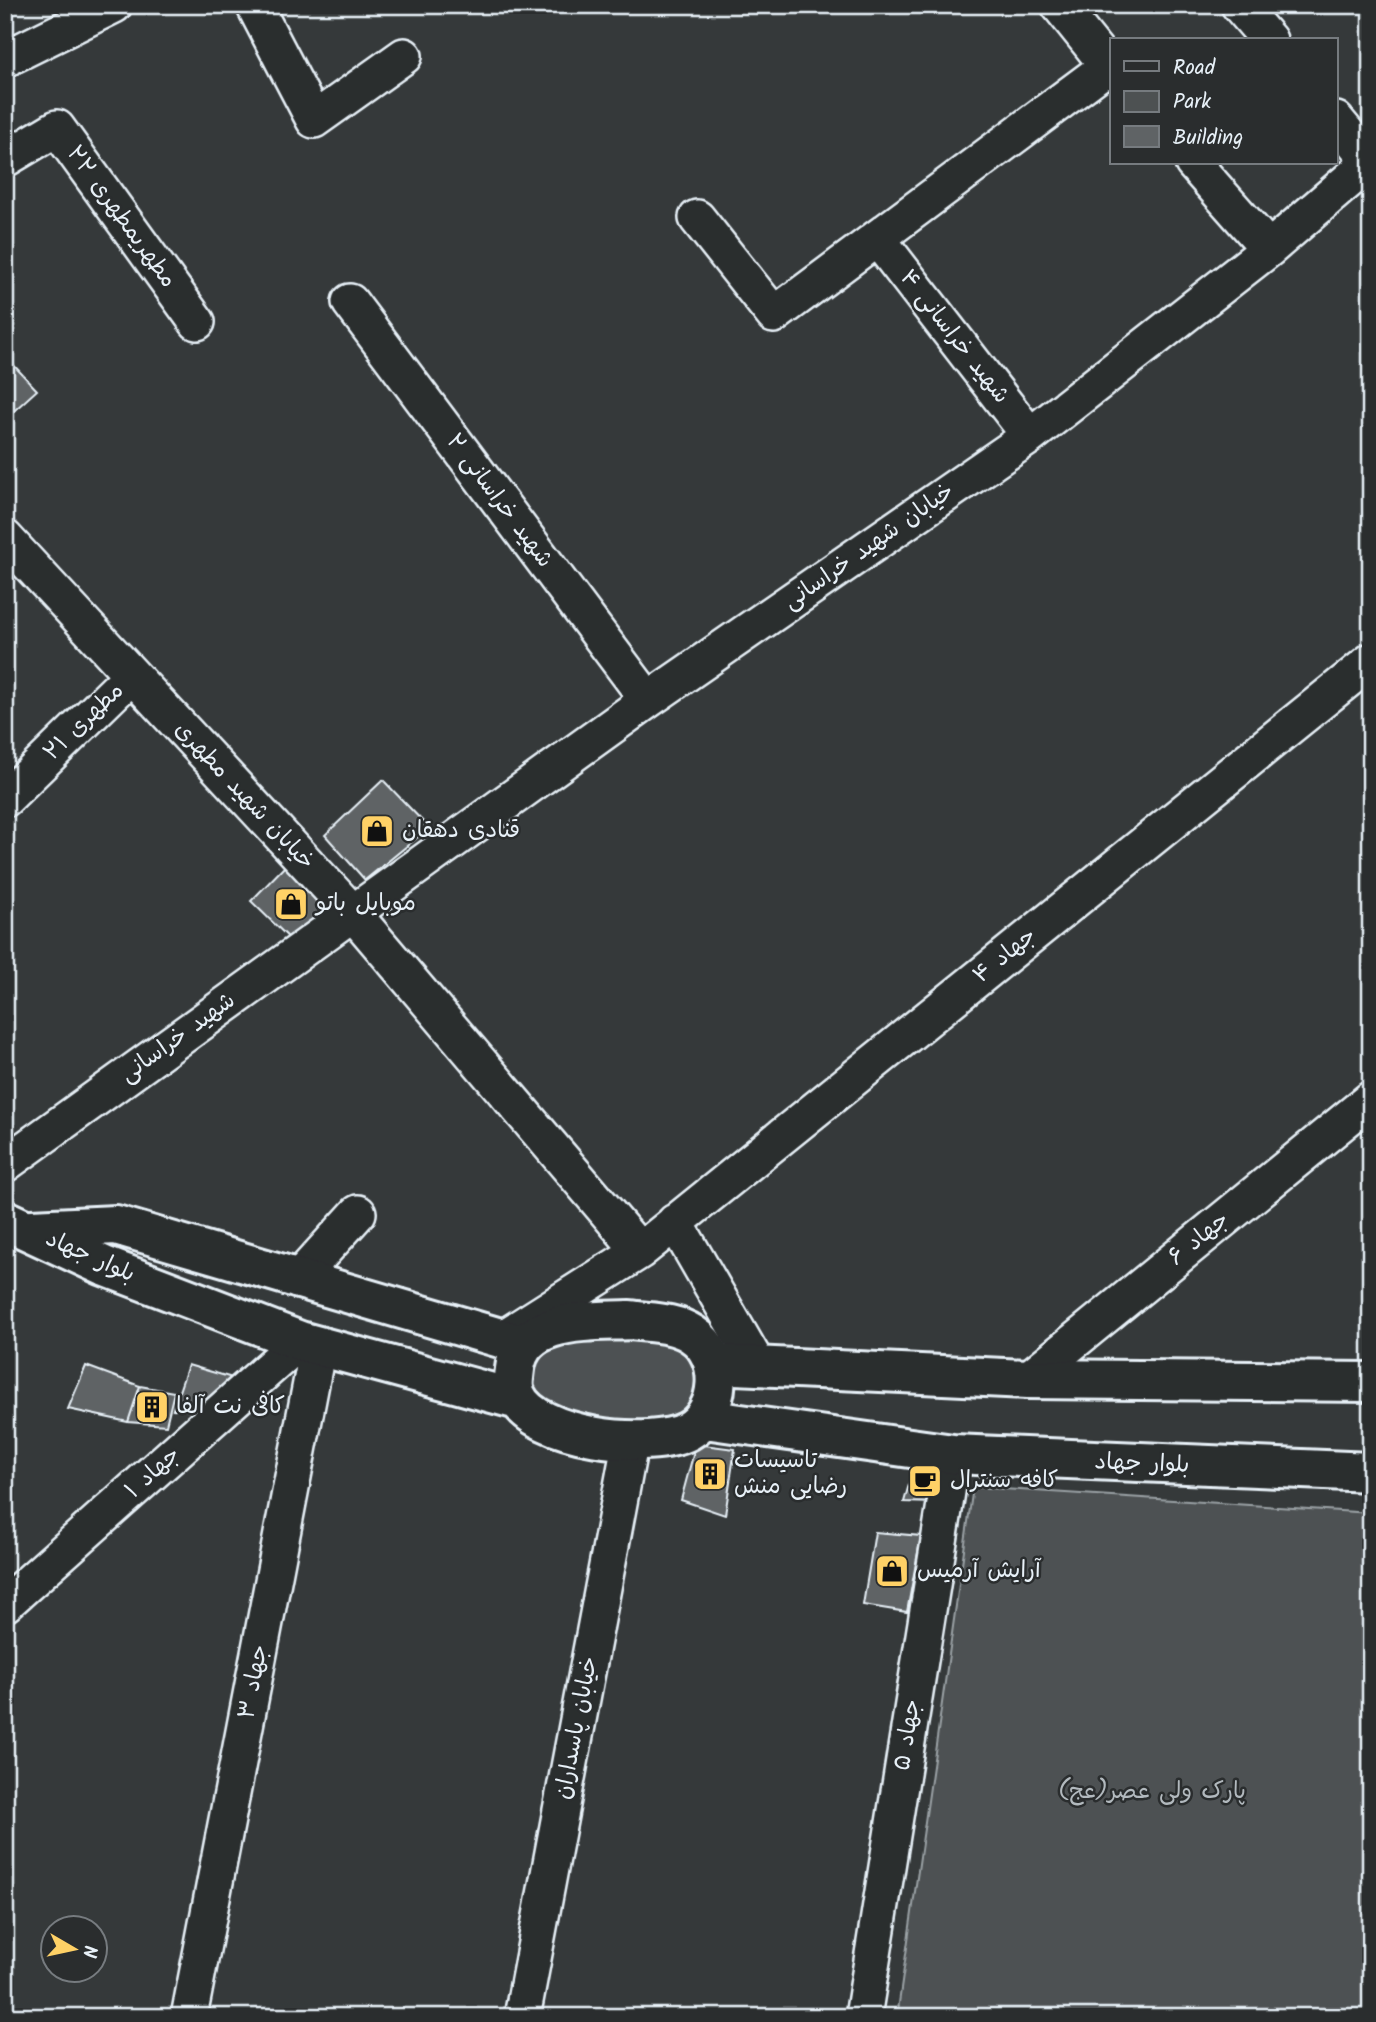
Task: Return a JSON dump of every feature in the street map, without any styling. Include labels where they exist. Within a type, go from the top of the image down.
[{"type":"main road","name":"بلوار جهاد","points":[[18,1224],[116,1225],[513,1342]]},
{"type":"main road","name":"بلوار جهاد","points":[[18,1224],[104,1266],[309,1344],[518,1400]]},
{"type":"main road","points":[[630,1320],[674,1325],[706,1344],[714,1364],[715,1400],[705,1419],[686,1432],[662,1438],[631,1439],[580,1434],[557,1427],[532,1414],[518,1400],[513,1389],[516,1359],[513,1342],[544,1329],[583,1322],[630,1320]]},
{"type":"main road","points":[[714,1364],[1028,1379],[1371,1382]]},
{"type":"main road","name":"بلوار جهاد","points":[[705,1419],[953,1454],[1371,1472]]},
{"type":"street","points":[[5,59],[114,5]]},
{"type":"street","points":[[254,5],[314,120],[404,57]]},
{"type":"street","points":[[697,218],[774,315],[1110,69],[1059,5]]},
{"type":"street","points":[[1239,5],[1267,38]]},
{"type":"street","points":[[1338,122],[1371,161]]},
{"type":"street","name":"مطهریمطهری ۲۲","points":[[5,159],[57,128],[197,322]]},
{"type":"street","name":"خیابان شهید خراسانی","points":[[352,912],[648,701],[1030,436],[1269,249],[1371,161]]},
{"type":"street","points":[[1194,164],[1269,249]]},
{"type":"street","name":"شهید خراسانی ۴","points":[[877,238],[1030,436]]},
{"type":"street","name":"شهید خراسانی ۲","points":[[350,302],[648,701]]},
{"type":"street","name":"خیابان شهید مطهری","points":[[5,538],[352,912],[640,1251]]},
{"type":"street","name":"جهاد ۴","points":[[513,1342],[640,1251],[1371,661]]},
{"type":"street","name":"مطهری ۲۱","points":[[5,799],[132,675]]},
{"type":"street","name":"شهید خراسانی","points":[[5,1164],[352,912]]},
{"type":"street","name":"جهاد ۶","points":[[1028,1379],[1371,1099]]},
{"type":"street","points":[[297,1280],[358,1213]]},
{"type":"street","points":[[675,1222],[758,1366]]},
{"type":"street","name":"جهاد ۱","points":[[5,1604],[309,1344]]},
{"type":"street","name":"جهاد ۳","points":[[189,2017],[309,1344]]},
{"type":"street","name":"خیابان پاسداران","points":[[522,2017],[631,1439]]},
{"type":"street","name":"جهاد ۵","points":[[863,2017],[953,1454]]},
{"type":"green space","points":[[586,1327],[703,1347],[711,1399],[663,1434],[533,1409],[520,1360]]},
{"type":"green space","name":"پارک ولی عصر(عج)","points":[[973,1487],[1371,1513],[1371,2017],[897,2017]]},
{"type":"building","points":[[5,356],[37,390],[5,419]]},
{"type":"building","name":"قنادی دهقان","points":[[383,780],[429,828],[365,880],[325,835]]},
{"type":"building","name":"موبایل باتو","points":[[289,862],[331,907],[296,945],[251,901]]},
{"type":"building","points":[[188,1365],[236,1379],[210,1412],[173,1409]]},
{"type":"building","points":[[86,1366],[140,1386],[128,1422],[68,1409]]},
{"type":"building","name":"کافی نت آلفا","points":[[140,1386],[174,1392],[166,1425],[128,1422]]},
{"type":"building","name":"تاسیسات رضایی منش","points":[[696,1444],[735,1449],[725,1515],[681,1500]]},
{"type":"building","name":"کافه سنترال","points":[[917,1456],[945,1461],[935,1503],[904,1502]]},
{"type":"building","name":"آرایش آرمیس","points":[[875,1532],[921,1536],[907,1612],[863,1605]]},
{"type":"place","name":"قنادی دهقان","points":[[377,831]]},
{"type":"place","name":"موبایل باتو","points":[[291,904]]},
{"type":"place","name":"کافی نت آلفا","points":[[152,1407]]},
{"type":"place","name":"تاسیسات رضایی منش","points":[[710,1474]]},
{"type":"place","name":"کافه سنترال","points":[[925,1481]]},
{"type":"place","name":"آرایش آرمیس","points":[[892,1571]]}]
